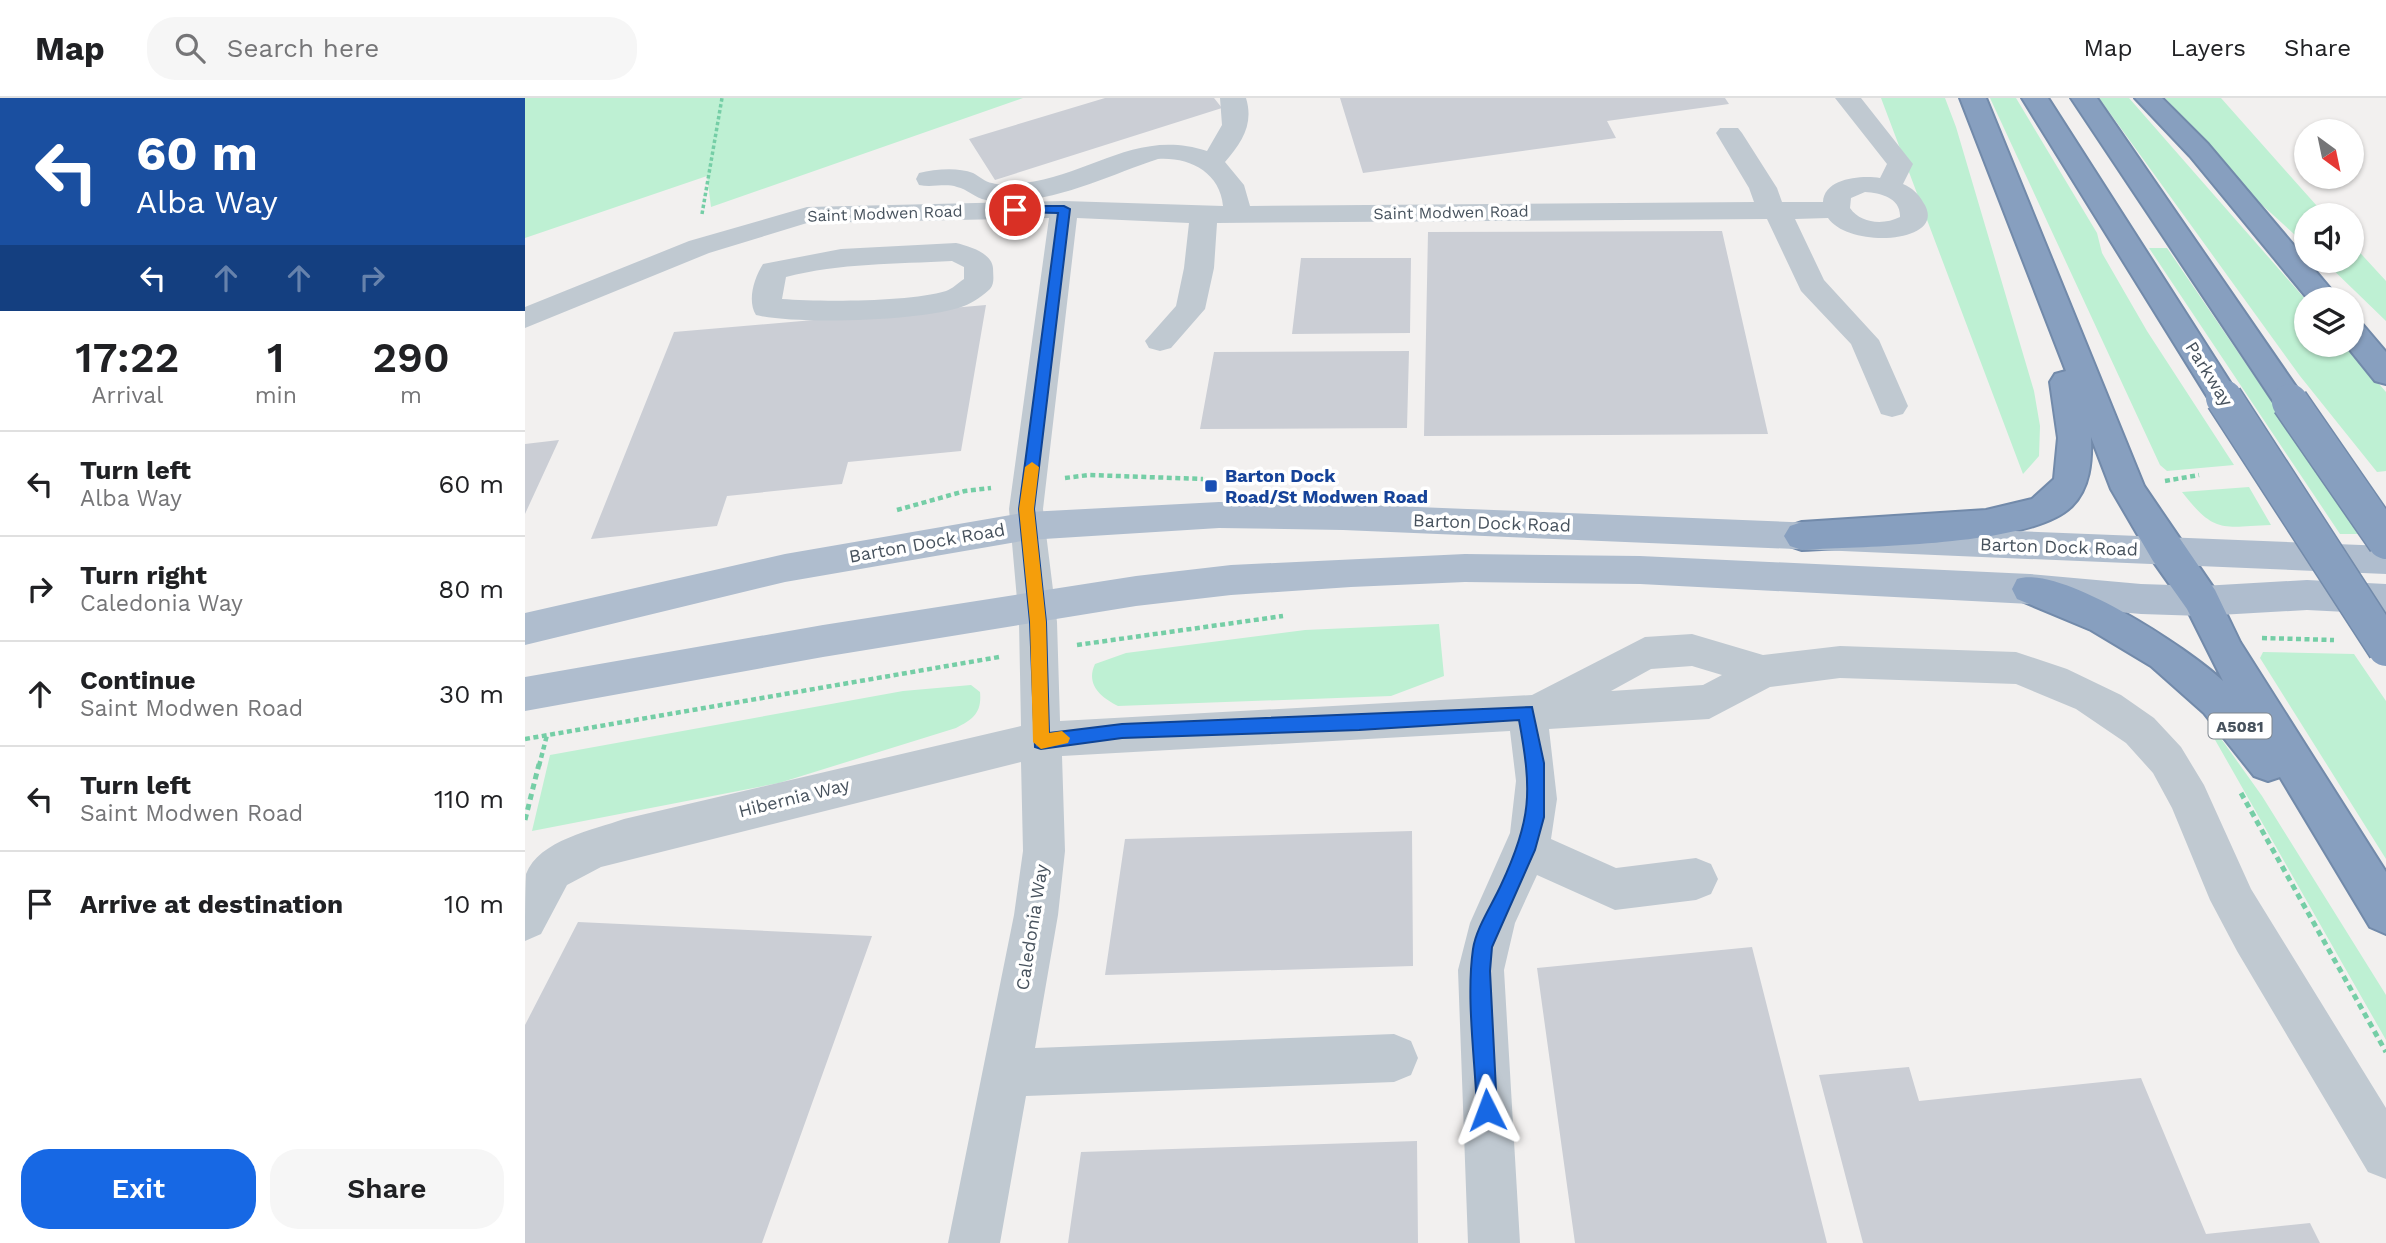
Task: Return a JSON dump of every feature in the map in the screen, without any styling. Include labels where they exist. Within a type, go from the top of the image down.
[{"type":"highway","points":[[1973,98],[2116,464],[2165,551],[2202,601]]},
{"type":"highway","name":"Parkway","points":[[2035,98],[2386,648]]},
{"type":"highway","points":[[2084,98],[2386,541]]},
{"type":"highway","points":[[2148,98],[2199,150],[2314,287]]},
{"type":"highway","points":[[2260,223],[2322,287]]},
{"type":"highway","points":[[1802,536],[2010,521],[2030,516],[2059,499],[2075,473],[2077,458],[2049,287]]},
{"type":"highway","points":[[2364,329],[2386,352]]},
{"type":"highway","points":[[2364,346],[2386,373]]},
{"type":"highway","name":"A5081","points":[[2030,589],[2089,610],[2132,632],[2199,679],[2229,711],[2254,744],[2386,935]]},
{"type":"highway","name":"A5081","points":[[2202,601],[2226,652],[2386,912]]},
{"type":"main road","name":"Barton Dock Road","points":[[525,629],[785,568],[1028,526],[1233,515],[2386,561]]},
{"type":"main road","points":[[525,694],[1037,607],[1231,580],[1465,568],[1640,570],[2030,589],[2202,601],[2307,595],[2386,598]]},
{"type":"street","points":[[1210,163],[1230,139],[1237,119],[1233,98]]},
{"type":"street","points":[[1848,98],[1900,164],[1888,187]]},
{"type":"street","points":[[1729,133],[1763,188],[1811,284],[1864,340],[1892,406]]},
{"type":"street","points":[[929,179],[961,178],[988,192],[1024,191],[1051,186],[1155,151],[1173,149],[1192,152],[1227,177],[1238,196],[1237,215]]},
{"type":"street","points":[[1864,184],[1888,187],[1908,198],[1915,214],[1905,228],[1880,232],[1853,225],[1837,210],[1837,196],[1843,190],[1864,184]]},
{"type":"street","points":[[1037,607],[1026,509],[1064,209]]},
{"type":"street","name":"Saint Modwen Road","points":[[525,318],[671,258],[772,222],[807,215],[1064,209],[1204,215],[1837,210]]},
{"type":"street","points":[[866,254],[860,234],[867,212]]},
{"type":"street","points":[[1160,341],[1190,309],[1199,268],[1204,215]]},
{"type":"street","points":[[956,252],[978,263],[979,284],[955,299],[910,306],[808,311],[767,308],[773,271],[809,261],[866,254],[956,252]]},
{"type":"street","name":"Caledonia Way","points":[[974,1243],[1042,879],[1045,823],[1037,607]]},
{"type":"street","points":[[1494,1243],[1481,971],[1483,946],[1527,850],[1536,817],[1532,712],[1645,653],[1692,650],[1763,671],[1840,662],[2016,668],[2075,690],[2134,726],[2155,745],[2173,768],[2235,903],[2386,1154]]},
{"type":"street","name":"Hibernia Way","points":[[525,919],[538,867],[624,839],[1002,747],[1122,731],[1359,723],[1709,702],[1763,671]]},
{"type":"street","points":[[1527,850],[1615,889],[1696,879]]},
{"type":"street","points":[[1006,1073],[1394,1058]]},
{"type":"path","points":[[705,209],[707,176],[722,98]]},
{"type":"path","points":[[2274,639],[2344,640]]},
{"type":"path","points":[[525,739],[939,667]]},
{"type":"path","points":[[525,820],[547,735]]},
{"type":"path","points":[[2234,782],[2386,1052]]},
{"type":"green space","points":[[525,98],[1023,98],[711,207],[707,176],[525,238]]},
{"type":"green space","points":[[1881,98],[1945,98],[1956,127],[2034,391],[2040,426],[2039,456],[2023,474]]},
{"type":"green space","points":[[1990,98],[2016,98],[2097,233],[2102,253],[2147,331],[2234,465],[2167,471],[2160,465]]},
{"type":"green space","points":[[2099,98],[2129,98],[2295,287],[2294,357],[2355,357],[2386,392],[2386,471],[2377,472],[2300,376]]},
{"type":"green space","points":[[2165,98],[2221,98],[2294,180],[2294,189],[2302,189],[2314,203],[2294,203],[2294,234],[2261,204]]},
{"type":"green space","points":[[2149,248],[2167,248],[2362,534],[2340,534]]},
{"type":"green space","points":[[2364,257],[2386,281],[2386,321],[2364,300],[2364,287],[2351,287],[2336,273],[2364,273]]},
{"type":"green space","points":[[2249,487],[2271,525],[2220,525],[2203,515],[2182,492]]},
{"type":"green space","points":[[1439,624],[1444,676],[1391,696],[1118,706],[1101,695],[1092,678],[1095,664],[1126,653],[1305,630]]},
{"type":"green space","points":[[2263,652],[2354,654],[2386,701],[2386,859],[2260,658]]},
{"type":"green space","points":[[971,685],[980,692],[978,710],[972,718],[956,728],[779,783],[532,831],[550,755],[903,691]]},
{"type":"green space","points":[[2212,726],[2262,796],[2386,995],[2386,1040],[2210,731]]},
{"type":"building","points":[[1105,98],[1214,98],[1222,108],[995,180],[969,139]]},
{"type":"building","points":[[1340,98],[1725,98],[1729,104],[1607,121],[1616,138],[1363,173]]},
{"type":"building","points":[[1722,231],[1768,434],[1424,436],[1428,232]]},
{"type":"building","points":[[1301,258],[1411,258],[1410,333],[1292,334]]},
{"type":"building","points":[[986,305],[961,451],[848,462],[842,484],[727,496],[717,526],[591,539],[674,332]]},
{"type":"building","points":[[1409,351],[1407,428],[1200,429],[1214,352]]},
{"type":"building","points":[[559,440],[525,514],[525,444]]},
{"type":"building","points":[[1412,831],[1413,966],[1105,975],[1125,839]]},
{"type":"building","points":[[578,922],[872,936],[762,1243],[525,1243],[525,1025]]},
{"type":"building","points":[[1752,947],[1827,1243],[1575,1243],[1537,968]]},
{"type":"building","points":[[1909,1067],[1919,1101],[2141,1078],[2206,1234],[2310,1223],[2320,1243],[1863,1243],[1819,1075]]},
{"type":"building","points":[[1417,1141],[1418,1243],[1068,1243],[1081,1152]]},
{"type":"slow traffic","points":[[1032,467],[1026,509],[1038,622],[1041,742],[1062,738]]},
{"type":"place","name":"Barton Dock Road/St Modwen Road","points":[[1211,486]]},
{"type":"route","points":[[1015,210],[1064,209],[1026,509],[1038,622],[1041,742],[1122,731],[1359,723],[1526,712],[1535,763],[1536,817],[1527,850],[1490,924],[1483,946],[1481,971],[1487,1110]]}]
